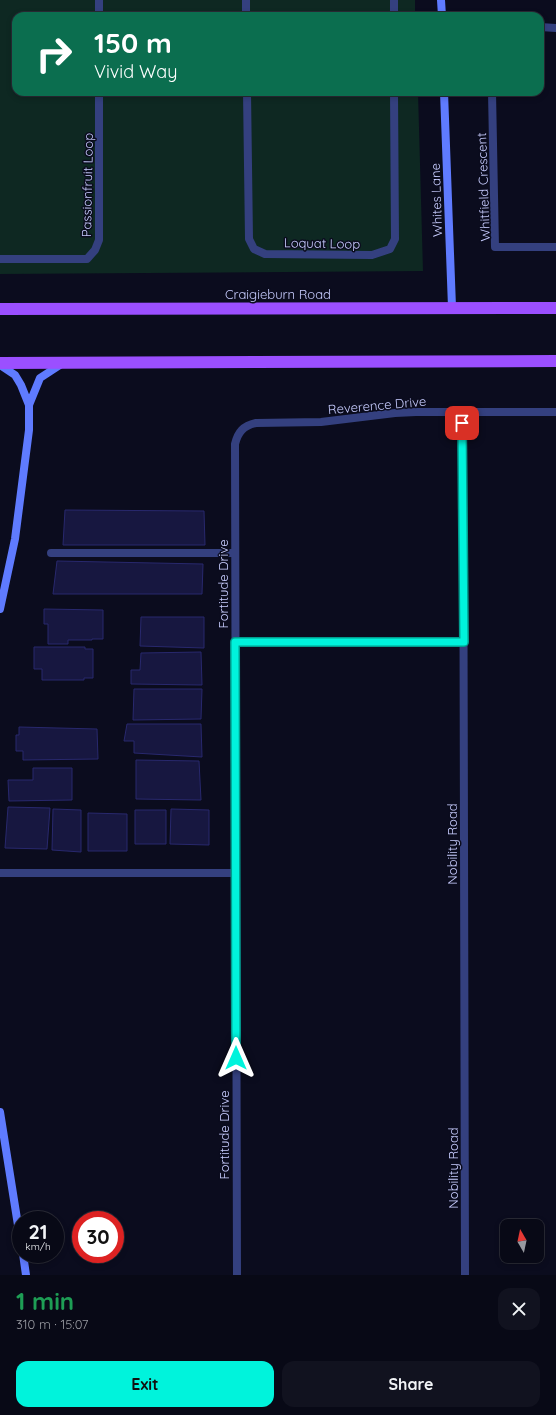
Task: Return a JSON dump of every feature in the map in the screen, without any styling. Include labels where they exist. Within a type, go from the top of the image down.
[{"type":"main road","name":"Craigieburn Road","points":[[0,309],[556,308]]},
{"type":"main road","points":[[0,364],[556,361]]},
{"type":"street","points":[[99,0],[99,12]]},
{"type":"street","points":[[246,0],[246,12]]},
{"type":"street","points":[[394,0],[394,12]]},
{"type":"street","points":[[441,0],[442,12]]},
{"type":"street","points":[[544,27],[556,28]]},
{"type":"street","name":"Passionfruit Loop","points":[[0,259],[87,259],[96,250],[99,240],[99,96]]},
{"type":"street","name":"Loquat Loop","points":[[247,96],[249,239],[254,249],[265,254],[372,255],[390,249],[395,239],[394,96]]},
{"type":"street","name":"Whites Lane","points":[[444,96],[452,307]]},
{"type":"street","name":"Whitfield Crescent","points":[[492,96],[495,247],[556,247]]},
{"type":"street","points":[[0,609],[15,540],[28,430],[29,405],[40,378],[64,363]]},
{"type":"street","points":[[0,364],[15,375],[21,385],[29,405]]},
{"type":"street","name":"Nobility Road","points":[[462,412],[464,642],[465,1275]]},
{"type":"street","name":"Reverence Drive","points":[[235,444],[237,436],[242,429],[248,425],[256,423],[321,422],[402,413],[556,412]]},
{"type":"street","name":"Fortitude Drive","points":[[235,444],[237,1275]]},
{"type":"street","points":[[51,553],[235,553]]},
{"type":"street","points":[[235,642],[464,642]]},
{"type":"street","points":[[0,873],[236,873]]},
{"type":"street","points":[[0,1112],[16,1211]]},
{"type":"street","points":[[24,1263],[26,1275]]},
{"type":"green space","points":[[0,0],[415,0],[415,12],[12,12],[12,96],[418,96],[423,271],[0,274]]},
{"type":"building","points":[[65,510],[204,511],[205,545],[63,545]]},
{"type":"building","points":[[57,561],[203,564],[202,594],[53,594]]},
{"type":"building","points":[[44,609],[103,610],[103,639],[68,640],[68,644],[48,644],[48,624],[44,624]]},
{"type":"building","points":[[141,617],[204,617],[204,648],[140,646]]},
{"type":"building","points":[[34,647],[85,647],[85,649],[93,649],[93,678],[84,678],[84,680],[42,680],[42,669],[34,669]]},
{"type":"building","points":[[201,652],[202,685],[131,684],[131,670],[140,670],[141,653]]},
{"type":"building","points":[[134,689],[202,689],[201,719],[133,720]]},
{"type":"building","points":[[127,724],[201,724],[202,757],[134,753],[134,741],[124,741]]},
{"type":"building","points":[[19,727],[97,729],[98,759],[23,760],[23,751],[16,751],[16,735],[19,735]]},
{"type":"building","points":[[136,760],[199,761],[201,800],[136,799]]},
{"type":"building","points":[[33,768],[72,768],[72,800],[9,801],[8,780],[33,780]]},
{"type":"building","points":[[8,807],[50,808],[47,849],[5,848]]},
{"type":"building","points":[[53,809],[81,810],[81,852],[52,850]]},
{"type":"building","points":[[171,809],[209,810],[209,845],[170,844]]},
{"type":"building","points":[[135,810],[166,810],[166,844],[135,844]]},
{"type":"building","points":[[88,813],[127,814],[127,851],[88,851]]},
{"type":"route","points":[[236,1058],[235,642],[464,642],[462,423]]}]
